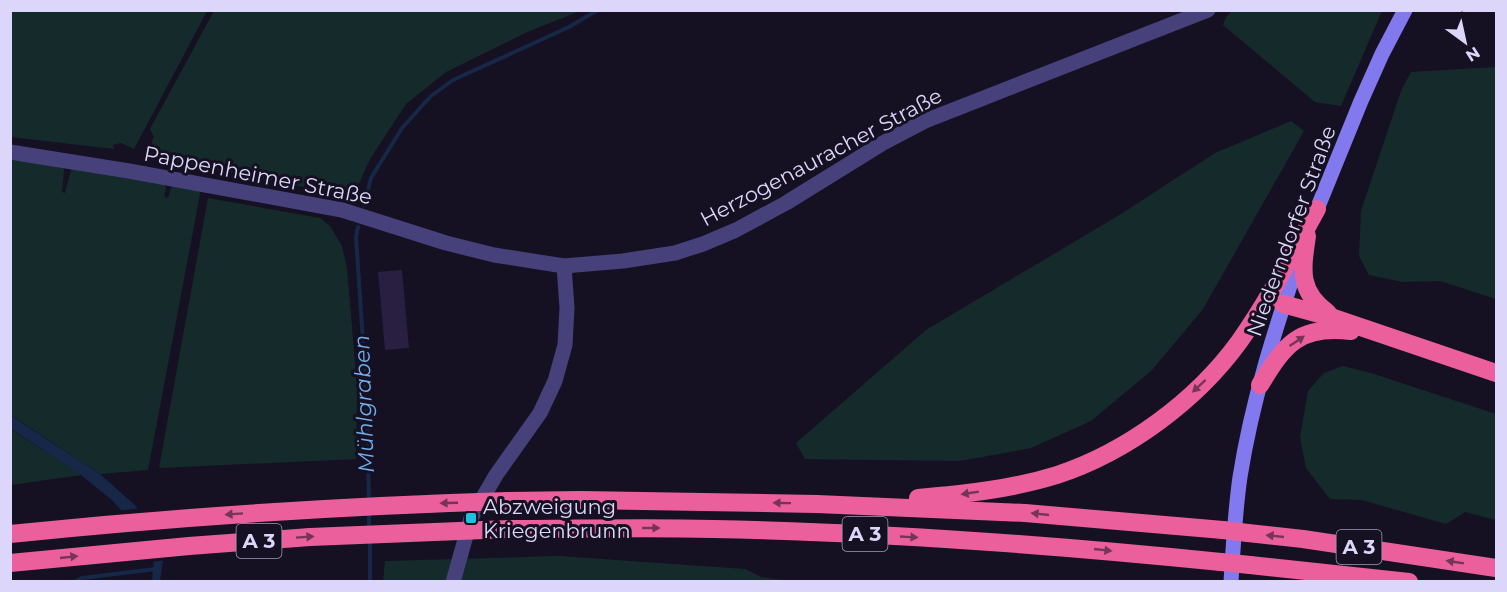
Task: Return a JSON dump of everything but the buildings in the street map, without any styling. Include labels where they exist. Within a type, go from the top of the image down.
[{"type":"highway","points":[[818,504],[958,495],[1014,486],[1058,474],[1104,455],[1139,435],[1178,406],[1212,374],[1238,343],[1264,304],[1317,209]]},
{"type":"highway","points":[[1308,233],[1303,263],[1305,285],[1315,303],[1334,318]]},
{"type":"highway","points":[[1283,304],[1334,318],[1497,373]]},
{"type":"highway","points":[[1260,385],[1282,352],[1307,334],[1328,328],[1376,333]]},
{"type":"highway","name":"A 3","points":[[10,534],[288,510],[508,501],[818,504],[1025,513],[1223,530],[1303,539],[1497,568]]},
{"type":"highway","name":"A 3","points":[[10,563],[301,538],[508,529],[712,529],[819,532],[1075,547],[1409,582]]},
{"type":"highway","points":[[1274,567],[1322,582]]},
{"type":"main road","name":"Niederndorfer Straße","points":[[1231,582],[1240,477],[1260,385],[1283,304],[1317,209],[1382,54],[1406,10]]},
{"type":"street","name":"Herzogenauracher Straße","points":[[564,266],[623,261],[675,253],[703,244],[786,204],[883,143],[925,121],[1208,10]]},
{"type":"street","name":"Pappenheimer Straße","points":[[10,152],[342,210],[446,243],[494,255],[564,266]]},
{"type":"street","points":[[453,582],[471,518],[496,475],[540,413],[555,381],[565,345],[567,308],[564,266]]},
{"type":"green space","points":[[11,10],[207,11],[134,149],[121,143],[113,145],[114,149],[11,137]]},
{"type":"green space","points":[[214,11],[580,11],[525,33],[446,72],[406,104],[370,159],[353,197],[154,157],[152,141],[154,137],[150,129]]},
{"type":"green space","points":[[1232,11],[1382,11],[1341,106],[1315,102],[1223,25],[1226,17]]},
{"type":"green space","points":[[1496,67],[1496,299],[1440,281],[1403,282],[1369,275],[1359,256],[1361,211],[1401,91],[1411,72]]},
{"type":"green space","points":[[1291,121],[1304,131],[1203,309],[1152,370],[1091,421],[1031,448],[960,461],[805,459],[796,443],[926,330],[1121,214],[1215,153]]},
{"type":"green space","points":[[10,160],[60,165],[64,169],[62,192],[65,193],[71,170],[77,167],[163,183],[166,188],[164,197],[168,198],[171,188],[176,185],[199,190],[148,470],[100,474],[11,415]]},
{"type":"green space","points":[[208,198],[320,218],[330,226],[342,246],[347,268],[357,387],[356,459],[159,468]]},
{"type":"green space","points":[[1343,366],[1496,414],[1496,520],[1465,512],[1446,524],[1362,500],[1330,499],[1306,468],[1300,437],[1308,391],[1324,373]]},
{"type":"green space","points":[[10,429],[82,475],[11,485]]},
{"type":"green space","points":[[559,556],[745,569],[761,577],[792,581],[383,582],[385,561]]},
{"type":"water","points":[[10,415],[100,474],[137,507],[163,560],[160,581],[152,581],[154,560],[135,526],[112,500],[81,475],[11,429]]},
{"type":"pier","points":[[141,508],[166,560],[151,562],[133,528],[117,511]]},
{"type":"waterway","name":"Mühlgraben","points":[[364,205],[371,178],[402,128],[430,97],[453,80],[569,27],[598,10]]},
{"type":"waterway","name":"Mühlgraben","points":[[358,227],[356,237],[367,402],[369,502]]},
{"type":"waterway","name":"Mühlgraben","points":[[369,512],[369,529]]},
{"type":"waterway","name":"Mühlgraben","points":[[370,539],[370,582]]},
{"type":"waterway","points":[[75,582],[82,578],[156,569]]},
{"type":"place","name":"Abzweigung Kriegenbrunn","points":[[471,518]]}]
